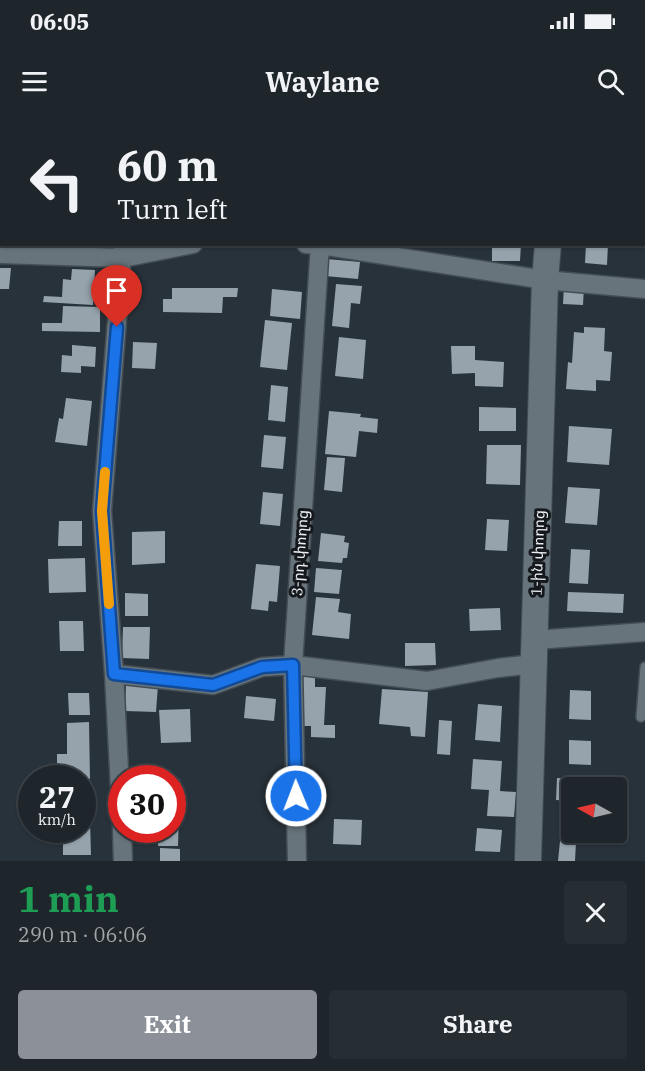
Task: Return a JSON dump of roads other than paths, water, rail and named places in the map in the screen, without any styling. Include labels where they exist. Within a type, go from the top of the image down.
[{"type":"main road","name":"1-ին փողոց","points":[[528,861],[548,246]]},
{"type":"street","points":[[0,254],[123,251],[173,246]]},
{"type":"street","name":"3-րդ փողոց","points":[[297,861],[293,665],[320,246]]},
{"type":"street","points":[[326,246],[545,280],[645,289]]},
{"type":"street","points":[[119,765],[102,511],[123,251]]},
{"type":"street","points":[[114,674],[213,685],[262,667],[293,665],[427,681],[498,669],[535,652],[645,632]]},
{"type":"street","points":[[122,843],[123,861]]},
{"type":"lane","points":[[641,717],[645,667]]}]
